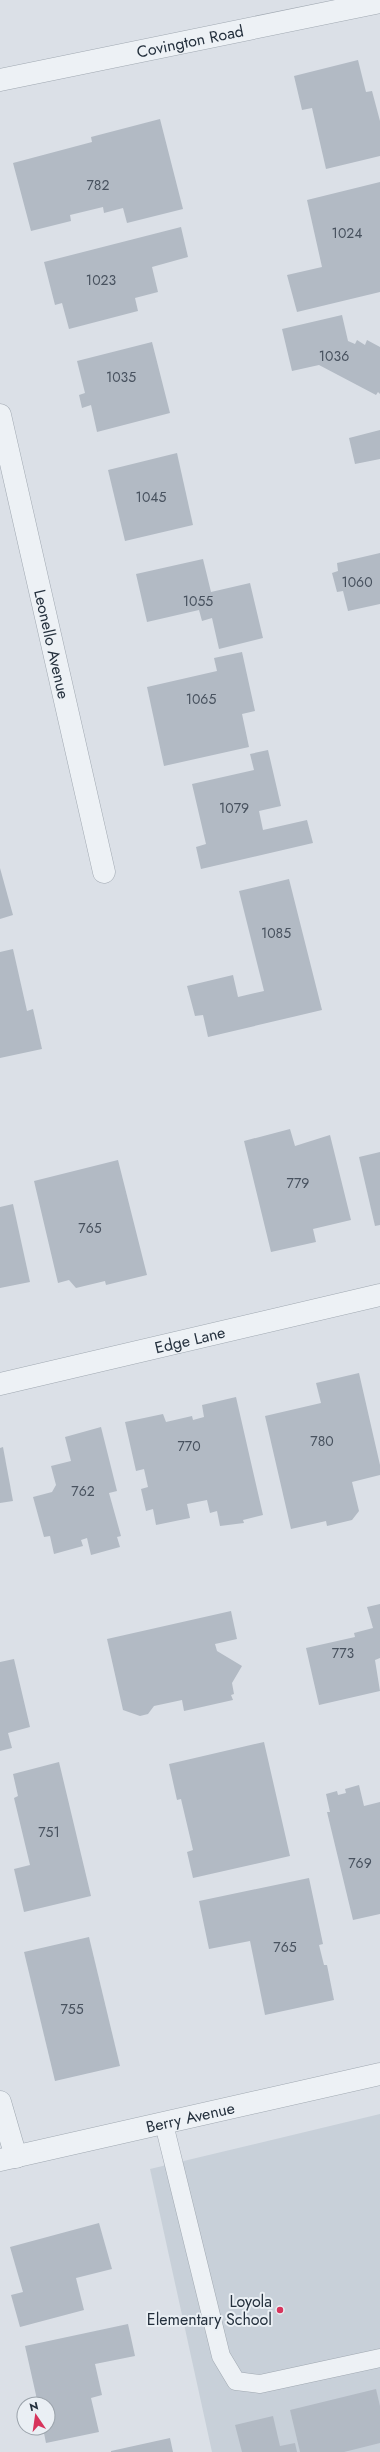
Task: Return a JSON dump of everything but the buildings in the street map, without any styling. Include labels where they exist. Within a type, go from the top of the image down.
[{"type":"street","name":"Covington Road","points":[[0,80],[328,6],[380,2]]},
{"type":"street","name":"Leonello Avenue","points":[[0,416],[104,872]]},
{"type":"street","name":"Edge Lane","points":[[0,1384],[380,1295]]},
{"type":"street","name":"Berry Avenue","points":[[8,2158],[380,2074]]},
{"type":"street","points":[[0,2102],[8,2158]]},
{"type":"lane","points":[[164,2124],[221,2356],[236,2382],[260,2384],[380,2358]]},
{"type":"shaded area","name":"Loyola Elementary School","points":[[380,2114],[380,2452],[212,2452],[150,2169]]},
{"type":"place","name":"Loyola Elementary School","points":[[280,2310]]}]
